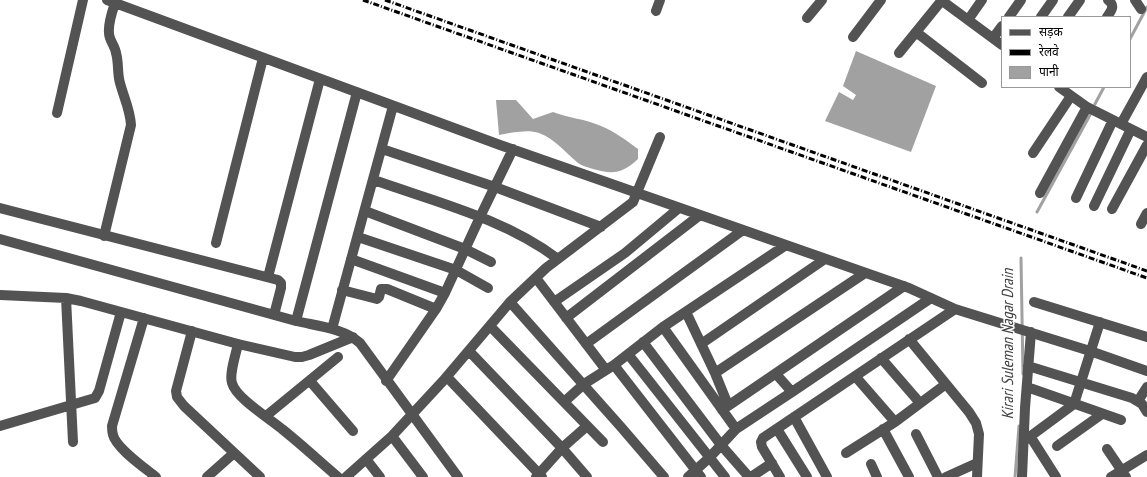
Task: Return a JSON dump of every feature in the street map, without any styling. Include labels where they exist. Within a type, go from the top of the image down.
[{"type":"street","points":[[57,113],[83,0]]},
{"type":"street","points":[[656,11],[660,0]]},
{"type":"street","points":[[807,18],[822,0]]},
{"type":"street","points":[[853,37],[881,0]]},
{"type":"street","points":[[899,53],[942,0],[1001,44]]},
{"type":"street","points":[[968,20],[982,0]]},
{"type":"street","points":[[1010,16],[1021,0]]},
{"type":"street","points":[[1042,16],[1053,0]]},
{"type":"street","points":[[1069,16],[1080,0]]},
{"type":"street","points":[[1108,0],[1112,4],[1113,8],[1108,16]]},
{"type":"street","points":[[1135,0],[1141,9]]},
{"type":"street","points":[[104,236],[131,125],[130,113],[120,83],[116,51],[108,34],[111,1],[320,79],[637,194],[904,286],[955,309],[1025,330],[1147,371]]},
{"type":"street","points":[[993,38],[1001,27]]},
{"type":"street","points":[[916,32],[982,83]]},
{"type":"street","points":[[216,243],[263,58]]},
{"type":"street","points":[[1076,198],[1117,122],[1147,77]]},
{"type":"street","points":[[268,277],[320,79]]},
{"type":"street","points":[[1060,88],[1087,107],[1147,137]]},
{"type":"street","points":[[296,321],[357,92]]},
{"type":"street","points":[[1032,153],[1071,96]]},
{"type":"street","points":[[332,329],[394,106]]},
{"type":"street","points":[[1040,194],[1087,107]]},
{"type":"street","points":[[1094,206],[1132,130]]},
{"type":"street","points":[[346,477],[392,436],[412,415],[447,377],[510,302],[558,259],[634,202],[660,137]]},
{"type":"street","points":[[1112,209],[1147,146]]},
{"type":"street","points":[[382,149],[495,187],[601,228]]},
{"type":"street","points":[[386,381],[436,309],[445,293],[513,149]]},
{"type":"street","points":[[374,180],[480,217],[534,242],[558,259]]},
{"type":"street","points":[[0,208],[278,280],[281,283],[281,288],[274,315]]},
{"type":"street","points":[[554,302],[625,253],[679,208]]},
{"type":"street","points":[[365,211],[465,248],[491,262]]},
{"type":"street","points":[[1141,224],[1147,213]]},
{"type":"street","points":[[566,318],[700,215]]},
{"type":"street","points":[[586,344],[743,230]]},
{"type":"street","points":[[358,237],[456,270],[488,288]]},
{"type":"street","points":[[0,239],[296,321],[332,329],[353,337],[360,343],[386,381],[458,477]]},
{"type":"street","points":[[564,402],[584,384],[610,367],[663,327],[786,245]]},
{"type":"street","points":[[701,344],[825,259]]},
{"type":"street","points":[[351,260],[445,293]]},
{"type":"street","points":[[715,373],[865,273]]},
{"type":"street","points":[[536,278],[586,344],[610,367],[695,475],[736,429],[931,298]]},
{"type":"street","points":[[725,407],[776,374],[904,286]]},
{"type":"street","points":[[342,290],[375,299],[379,297],[381,289],[387,289],[436,309]]},
{"type":"street","points":[[0,295],[66,298],[238,344],[289,356],[302,357],[309,355],[353,337]]},
{"type":"street","points":[[66,298],[73,442]]},
{"type":"street","points":[[510,302],[584,384],[664,477]]},
{"type":"street","points":[[1034,302],[1147,337]]},
{"type":"street","points":[[780,477],[762,447],[761,442],[763,438],[955,309]]},
{"type":"street","points":[[0,426],[95,398],[99,391],[121,312]]},
{"type":"street","points":[[686,312],[715,373],[725,407],[736,429]]},
{"type":"street","points":[[144,318],[112,426],[112,434],[115,441],[126,452],[156,477]]},
{"type":"street","points":[[1027,439],[1074,404],[1100,322]]},
{"type":"street","points":[[490,326],[602,442]]},
{"type":"street","points":[[663,327],[725,407]]},
{"type":"street","points":[[1022,477],[1027,439],[1028,366],[1025,330]]},
{"type":"street","points":[[192,331],[176,391],[177,397],[184,406],[260,477]]},
{"type":"street","points":[[909,339],[969,412],[976,423],[979,434],[977,477]]},
{"type":"street","points":[[643,342],[721,445],[750,477],[772,463]]},
{"type":"street","points":[[238,344],[231,383],[236,391],[338,477]]},
{"type":"street","points":[[469,351],[562,448],[587,477]]},
{"type":"street","points":[[628,354],[725,477]]},
{"type":"street","points":[[266,416],[338,357]]},
{"type":"street","points":[[881,358],[920,403]]},
{"type":"street","points":[[1028,366],[1138,401],[1147,412]]},
{"type":"street","points":[[776,374],[792,392]]},
{"type":"street","points":[[855,376],[895,422]]},
{"type":"street","points":[[447,377],[539,476],[562,448],[587,426]]},
{"type":"street","points":[[310,381],[353,431]]},
{"type":"street","points":[[846,453],[895,422],[946,384]]},
{"type":"street","points":[[1027,387],[1121,420]]},
{"type":"street","points":[[1138,401],[1147,387]]},
{"type":"street","points":[[1057,446],[1102,414]]},
{"type":"street","points":[[794,417],[827,477]]},
{"type":"street","points":[[777,429],[807,477]]},
{"type":"street","points":[[883,429],[909,477]]},
{"type":"street","points":[[916,434],[938,477]]},
{"type":"street","points":[[392,436],[423,477]]},
{"type":"street","points":[[1027,439],[1056,477]]},
{"type":"street","points":[[1107,449],[1123,474]]},
{"type":"street","points":[[207,477],[234,453]]},
{"type":"street","points":[[1111,477],[1123,474],[1147,455]]},
{"type":"street","points":[[366,459],[380,477]]},
{"type":"street","points":[[946,477],[978,463]]},
{"type":"street","points":[[871,464],[877,477]]},
{"type":"water","points":[[856,51],[936,86],[911,152],[825,121],[839,92],[853,100],[856,95],[843,86]]},
{"type":"water","points":[[496,100],[516,100],[533,119],[553,112],[601,126],[625,139],[638,149],[638,159],[633,164],[617,172],[600,171],[580,164],[555,142],[539,133],[524,131],[499,135]]},
{"type":"waterway","name":"Kirari Suleman Nagar Drain","points":[[1131,37],[1147,7]]},
{"type":"waterway","name":"Kirari Suleman Nagar Drain","points":[[1095,104],[1103,88]]},
{"type":"waterway","name":"Kirari Suleman Nagar Drain","points":[[1037,212],[1090,115]]},
{"type":"waterway","name":"Kirari Suleman Nagar Drain","points":[[1021,258],[1023,374]]},
{"type":"waterway","name":"Kirari Suleman Nagar Drain","points":[[1015,477],[1019,426]]},
{"type":"railway","points":[[363,0],[1147,278]]},
{"type":"railway","points":[[385,0],[1147,271]]}]
